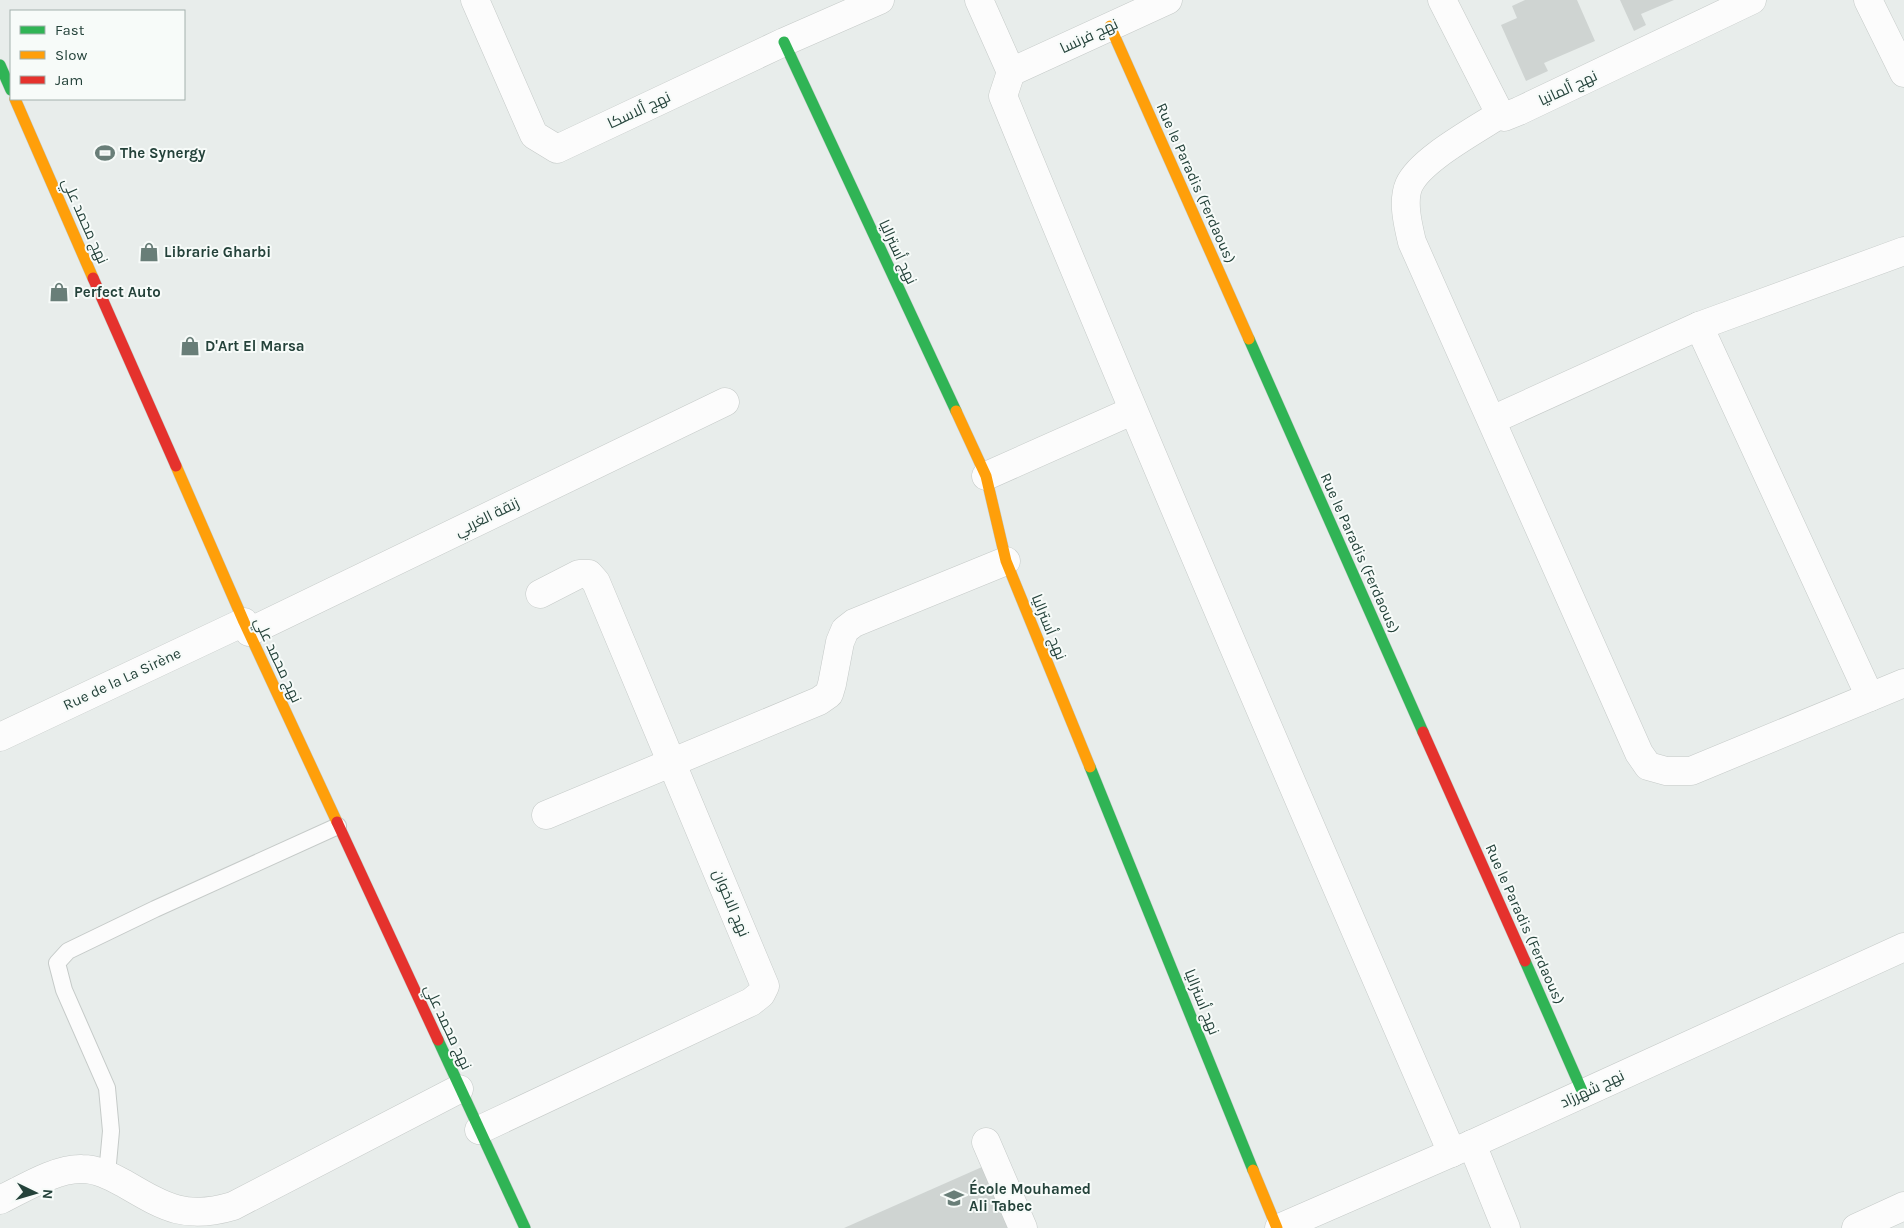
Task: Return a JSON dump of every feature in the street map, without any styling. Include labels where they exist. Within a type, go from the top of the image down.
[{"type":"street","name":"نهج ألاسكا","points":[[476,0],[534,135],[557,149],[784,42],[880,0]]},
{"type":"street","points":[[979,0],[1010,72],[1003,96],[1132,411],[1189,540],[1314,837],[1462,1148],[1506,1228]]},
{"type":"street","name":"نهج فرنسا","points":[[1010,72],[1168,0]]},
{"type":"street","points":[[1442,0],[1500,114],[1424,164],[1409,185],[1405,213],[1412,242],[1638,753],[1648,766],[1666,771],[1691,771],[1904,683]]},
{"type":"street","name":"نهج ألمانيا","points":[[1500,114],[1504,116],[1519,111],[1752,0]]},
{"type":"street","points":[[1868,0],[1904,73]]},
{"type":"street","name":"Rue le Paradis (Ferdaous)","points":[[1110,26],[1583,1093]]},
{"type":"street","name":"نهج أستراليا","points":[[784,42],[986,476],[1006,561],[1278,1228]]},
{"type":"street","points":[[0,65],[10,88]]},
{"type":"street","name":"نهج محمد علي","points":[[15,100],[247,627],[525,1228]]},
{"type":"street","points":[[1492,420],[1699,326],[1904,251]]},
{"type":"street","points":[[1699,326],[1870,698]]},
{"type":"street","name":"زنقة الغربي","points":[[247,627],[725,402]]},
{"type":"street","points":[[986,476],[1132,411]]},
{"type":"street","points":[[546,815],[819,701],[829,694],[840,642],[845,630],[854,623],[1006,561]]},
{"type":"street","name":"نهج الاخوان","points":[[479,1130],[751,1002],[761,994],[765,986],[596,582],[589,574],[578,574],[540,594]]},
{"type":"street","name":"Rue de la La Sirène","points":[[0,737],[247,627]]},
{"type":"street","name":"نهج شهرزاد","points":[[1278,1228],[1462,1148],[1904,947]]},
{"type":"street","points":[[0,1200],[59,1173],[82,1169],[107,1174],[157,1203],[178,1211],[213,1212],[233,1206],[459,1088]]},
{"type":"street","points":[[986,1142],[1023,1228]]},
{"type":"street","points":[[1856,1228],[1904,1206]]},
{"type":"lane","points":[[107,1174],[111,1131],[107,1088],[64,990],[57,963],[68,951],[155,908],[338,826]]},
{"type":"building","points":[[1525,0],[1577,0],[1595,41],[1544,63],[1548,71],[1526,81],[1501,25],[1517,18],[1512,6]]},
{"type":"building","points":[[1620,0],[1674,0],[1641,14],[1646,25],[1634,31]]},
{"type":"building","name":"École Mouhamed Ali Tabec","points":[[982,1167],[1009,1228],[844,1228]]},
{"type":"traffic: fast","points":[[784,42],[956,411]]},
{"type":"traffic: fast","points":[[0,65],[10,88]]},
{"type":"traffic: fast","points":[[1249,339],[1423,732]]},
{"type":"traffic: fast","points":[[1090,767],[1253,1170]]},
{"type":"traffic: fast","points":[[1525,961],[1583,1093]]},
{"type":"traffic: fast","points":[[438,1040],[525,1228]]},
{"type":"traffic: slow","points":[[1110,26],[1249,339]]},
{"type":"traffic: slow","points":[[15,100],[93,278]]},
{"type":"traffic: slow","points":[[956,411],[986,476],[1006,561],[1090,767]]},
{"type":"traffic: slow","points":[[176,466],[244,622],[337,822]]},
{"type":"traffic: slow","points":[[1253,1170],[1277,1228]]},
{"type":"traffic: jam","points":[[93,278],[176,466]]},
{"type":"traffic: jam","points":[[1423,732],[1525,961]]},
{"type":"traffic: jam","points":[[337,822],[438,1040]]},
{"type":"place","name":"The Synergy","points":[[105,153]]},
{"type":"place","name":"Librarie Gharbi","points":[[149,252]]},
{"type":"place","name":"Perfect Auto","points":[[59,292]]},
{"type":"place","name":"D'Art El Marsa","points":[[190,346]]},
{"type":"place","name":"École Mouhamed Ali Tabec","points":[[954,1198]]}]
